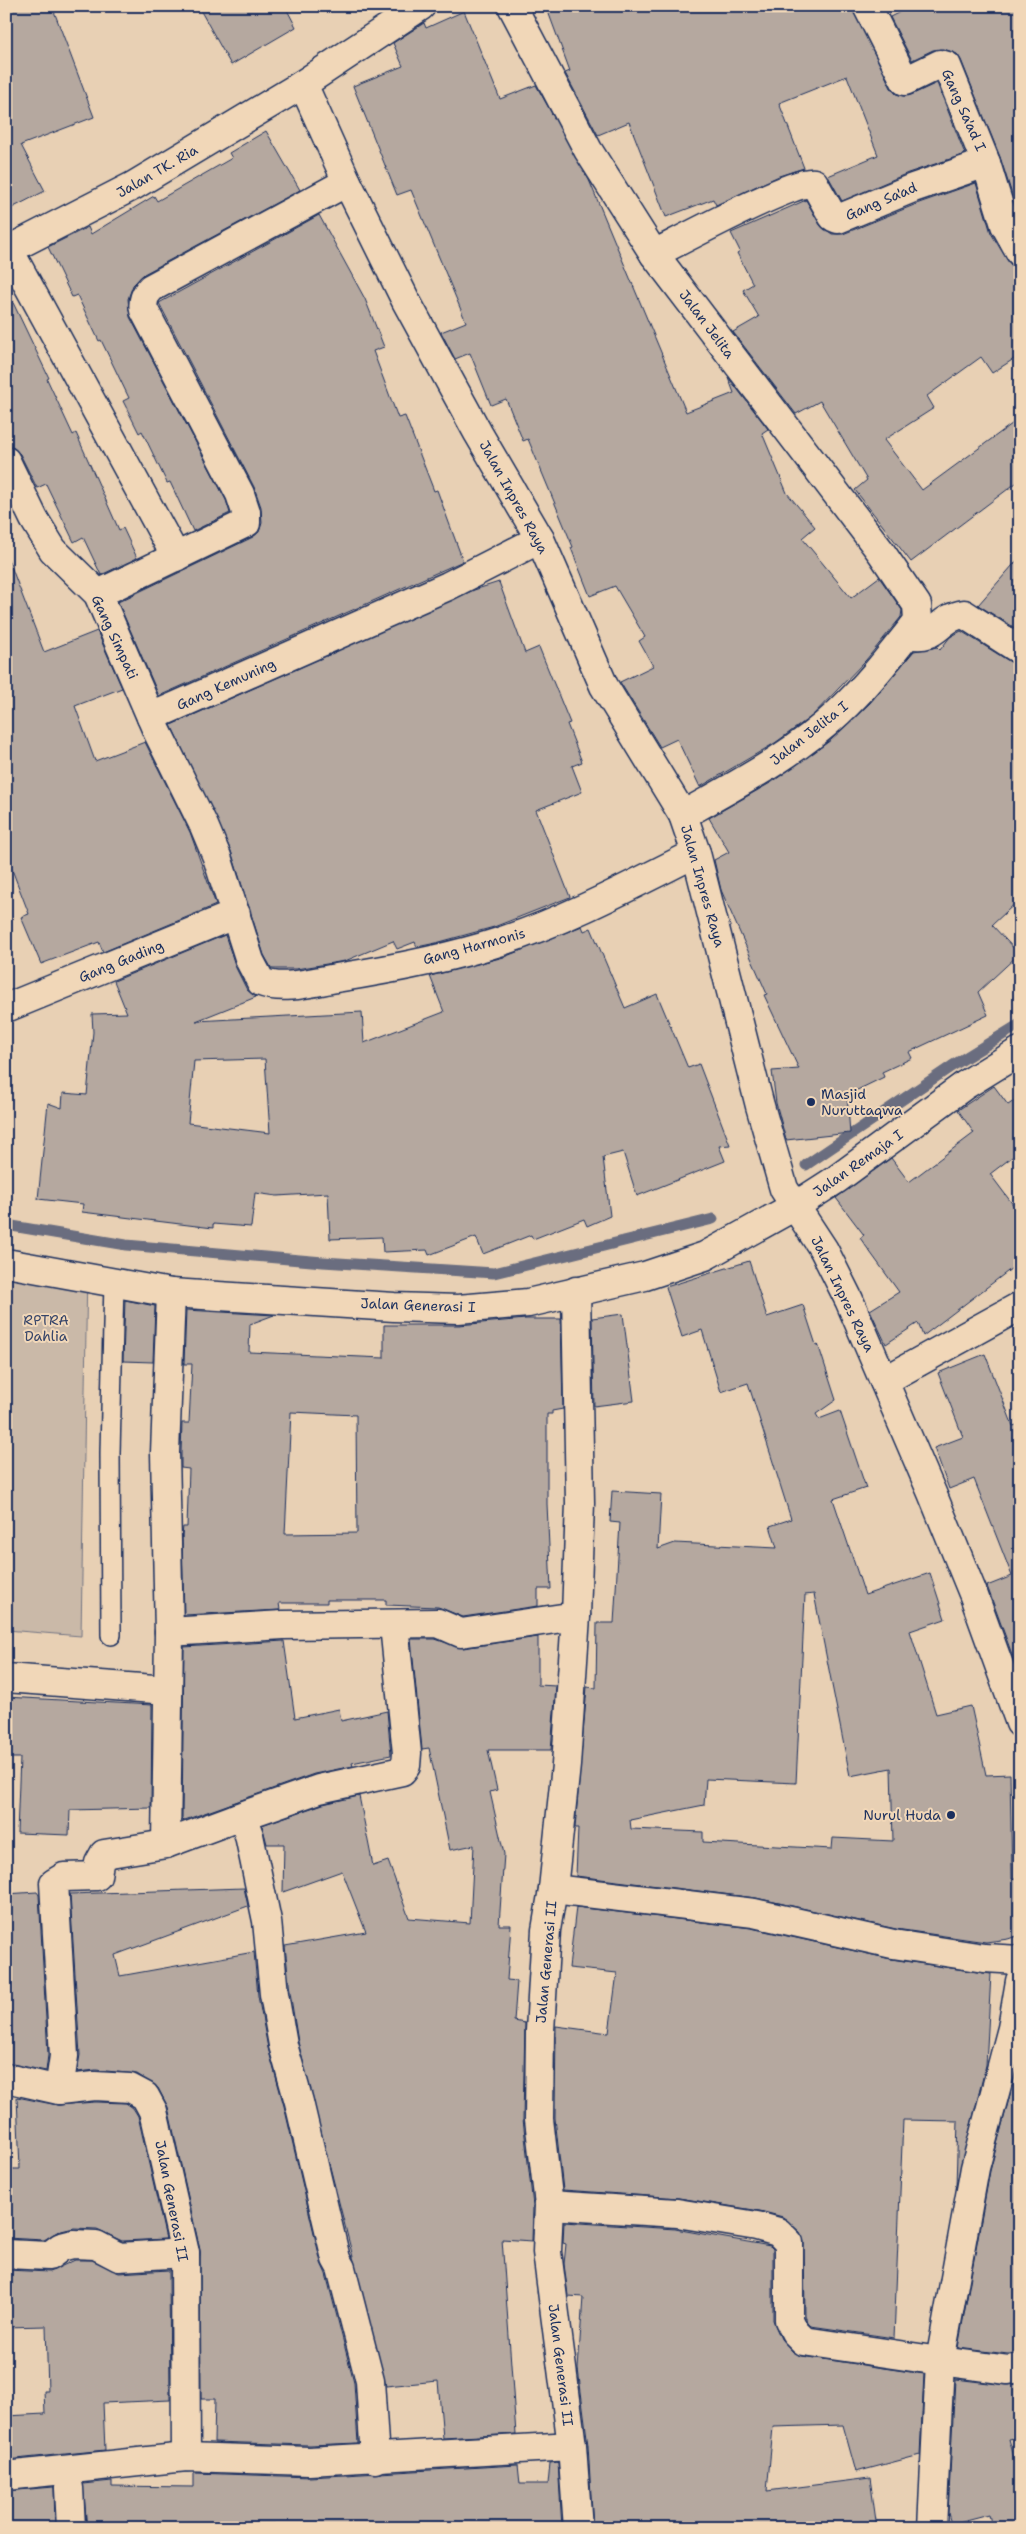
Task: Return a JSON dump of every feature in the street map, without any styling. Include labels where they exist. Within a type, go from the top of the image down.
[{"type":"street","name":"Jalan TK. Ria","points":[[7,250],[134,186],[303,84],[421,6]]},
{"type":"street","name":"Jalan Jelita","points":[[512,6],[588,150],[654,254],[881,552],[917,605],[918,620],[911,630]]},
{"type":"street","name":"Gang Sa'ad I","points":[[867,6],[904,81],[940,64],[947,66],[986,163]]},
{"type":"street","name":"Jalan Inpres Raya","points":[[303,84],[347,182],[419,326],[478,433],[540,539],[604,686],[683,815],[696,853],[772,1147],[824,1250],[884,1381],[970,1588],[1020,1723]]},
{"type":"street","name":"Gang Sa'ad","points":[[654,254],[767,198],[800,184],[814,183],[834,217],[838,220],[914,188],[986,163]]},
{"type":"street","points":[[986,163],[1005,225],[1020,252]]},
{"type":"street","points":[[98,594],[246,523],[246,512],[240,494],[144,310],[143,303],[147,292],[151,288],[347,182]]},
{"type":"street","points":[[7,250],[176,557]]},
{"type":"street","name":"Gang Simpati","points":[[6,462],[34,519],[53,550],[98,594],[151,717]]},
{"type":"street","name":"Gang Kemuning","points":[[151,717],[448,586],[540,539]]},
{"type":"street","points":[[911,630],[920,636],[928,635],[949,617],[964,614],[1020,650]]},
{"type":"street","name":"Jalan Jelita I","points":[[683,815],[788,752],[838,714],[874,677],[911,630]]},
{"type":"street","points":[[151,717],[204,826],[236,914]]},
{"type":"street","name":"Gang Harmonis","points":[[236,914],[250,961],[261,982],[271,986],[367,973],[498,942],[553,922],[696,853]]},
{"type":"street","name":"Gang Gading","points":[[6,1008],[236,914]]},
{"type":"street","name":"Jalan Remaja I","points":[[796,1197],[837,1179],[965,1085],[1020,1051]]},
{"type":"street","name":"Jalan Generasi I","points":[[6,1263],[171,1292],[458,1309],[528,1303],[645,1276],[705,1256],[796,1197]]},
{"type":"street","points":[[553,1889],[566,1765],[576,1616],[580,1503],[576,1291]]},
{"type":"street","points":[[166,1844],[169,1632],[165,1453],[171,1292]]},
{"type":"street","points":[[884,1381],[1020,1306]]},
{"type":"street","points":[[169,1632],[283,1625],[438,1623],[461,1633],[576,1616]]},
{"type":"street","points":[[59,2090],[64,2056],[54,1883],[64,1877],[97,1876],[99,1862],[104,1854],[166,1844],[319,1789],[402,1771],[406,1766],[407,1753],[394,1625]]},
{"type":"street","points":[[6,1678],[168,1690]]},
{"type":"street","points":[[236,1818],[245,1824],[249,1835],[267,1921],[274,1994],[283,2046],[299,2102],[336,2259],[341,2268],[370,2381],[375,2459]]},
{"type":"street","name":"Jalan Generasi II","points":[[578,2528],[572,2446],[546,2252],[549,2205],[539,2119],[540,2032],[546,1930],[553,1889],[754,1913],[894,1944],[984,1958],[1020,1960]]},
{"type":"street","points":[[932,2528],[940,2361],[975,2168],[1012,2028],[1020,1981]]},
{"type":"street","name":"Jalan Generasi II","points":[[6,2078],[59,2090],[95,2086],[130,2088],[146,2096],[156,2120],[185,2253],[186,2457],[309,2461],[375,2459],[572,2446]]},
{"type":"street","points":[[549,2205],[678,2213],[758,2226],[778,2232],[789,2243],[788,2320],[795,2332],[804,2341],[1008,2370],[1020,2368]]},
{"type":"street","points":[[6,2254],[49,2256],[61,2247],[73,2244],[96,2245],[119,2257],[185,2253]]},
{"type":"street","points":[[6,2476],[186,2457]]},
{"type":"street","points":[[69,2488],[71,2528]]},
{"type":"lane","points":[[111,1635],[110,1453],[114,1282]]},
{"type":"green space","name":"RPTRA Dahlia","points":[[6,1260],[87,1268],[81,1636],[6,1630]]},
{"type":"building","points":[[6,6],[52,6],[94,117],[21,145],[45,191],[6,211]]},
{"type":"building","points":[[198,6],[285,6],[296,27],[231,65]]},
{"type":"building","points":[[546,6],[852,6],[891,88],[896,94],[911,95],[937,83],[965,154],[908,173],[842,201],[828,176],[878,155],[847,76],[779,103],[804,168],[779,176],[716,205],[713,199],[666,217],[629,122],[598,135],[565,73],[570,71]]},
{"type":"building","points":[[912,6],[1020,6],[1020,219],[1000,157],[961,60],[957,54],[944,49],[933,50],[912,60],[890,17]]},
{"type":"building","points":[[464,11],[500,99],[536,85],[589,180],[686,412],[734,393],[728,377],[768,429],[762,433],[787,493],[815,527],[802,538],[851,598],[879,577],[902,610],[901,617],[866,660],[812,716],[775,743],[700,787],[677,739],[660,747],[620,682],[653,666],[639,641],[645,637],[615,586],[590,596],[571,548],[573,547],[528,439],[523,441],[506,399],[491,405],[470,353],[455,359],[441,332],[466,322],[411,190],[397,195],[353,86],[403,66],[393,43],[424,23],[426,28]]},
{"type":"building","points":[[266,131],[300,190],[144,274],[133,285],[128,299],[130,317],[226,500],[230,513],[193,531],[170,482],[167,483],[142,431],[139,433],[123,401],[129,398],[101,340],[99,341],[77,295],[72,297],[48,247],[88,227],[91,234],[154,196],[157,201],[232,158],[229,153]]},
{"type":"building","points":[[976,183],[991,233],[1007,260],[1012,266],[1020,268],[1020,355],[992,373],[981,357],[927,396],[934,408],[884,440],[922,490],[1020,418],[1020,480],[911,562],[855,490],[867,480],[820,401],[796,414],[733,332],[759,317],[743,290],[753,284],[737,253],[740,251],[731,233],[806,200],[820,225],[832,234],[843,234],[919,203]]},
{"type":"building","points":[[319,215],[365,299],[384,347],[373,351],[398,418],[405,416],[434,491],[437,490],[463,561],[159,696],[118,602],[253,537],[259,532],[262,523],[261,507],[254,487],[159,303]]},
{"type":"building","points":[[6,288],[49,378],[47,379],[73,435],[76,433],[119,530],[123,528],[137,558],[101,575],[83,537],[74,542],[46,484],[37,488],[20,454],[14,448],[6,446]]},
{"type":"building","points":[[1020,557],[1020,631],[978,605]]},
{"type":"building","points":[[6,561],[9,561],[44,652],[97,631],[122,688],[75,706],[95,761],[145,742],[190,832],[216,905],[103,952],[99,942],[41,964],[21,917],[29,914],[6,854]]},
{"type":"building","points":[[499,582],[525,653],[539,647],[570,723],[567,724],[582,762],[572,766],[582,792],[536,810],[570,897],[494,927],[436,943],[417,947],[415,942],[397,949],[393,941],[345,961],[296,969],[272,969],[264,955],[231,851],[171,725],[474,590]]},
{"type":"building","points":[[961,631],[1012,663],[1020,666],[1020,899],[992,925],[1019,954],[978,992],[988,1015],[909,1052],[912,1058],[882,1072],[884,1077],[847,1095],[850,1133],[786,1140],[776,1103],[772,1071],[799,1069],[764,995],[767,994],[721,890],[714,860],[729,852],[709,818],[772,782],[831,740],[870,703],[914,651],[937,647],[940,650],[950,637]]},
{"type":"building","points":[[582,926],[584,931],[591,928],[625,1008],[657,994],[688,1068],[699,1064],[730,1145],[719,1146],[725,1161],[637,1196],[623,1152],[603,1157],[610,1216],[587,1226],[584,1219],[533,1239],[531,1235],[483,1254],[476,1237],[429,1255],[427,1250],[383,1252],[382,1237],[330,1239],[328,1193],[277,1196],[255,1193],[251,1227],[213,1224],[213,1228],[82,1212],[83,1204],[38,1199],[48,1103],[62,1108],[63,1093],[87,1095],[93,1032],[92,1014],[127,1013],[114,981],[225,935],[236,968],[247,990],[256,997],[196,1021],[362,1012],[364,1043],[444,1012],[430,976],[504,957]],"holes":[[[265,1059],[270,1133],[188,1123],[194,1061]]]},
{"type":"building","points":[[994,1086],[1008,1105],[1020,1097],[1020,1151],[990,1174],[1020,1214],[1020,1262],[923,1336],[918,1323],[886,1344],[870,1310],[899,1292],[860,1238],[864,1235],[836,1198],[891,1158],[909,1182],[974,1133],[958,1110]]},
{"type":"building","points":[[749,1261],[767,1317],[803,1305],[836,1400],[816,1414],[819,1419],[840,1411],[866,1488],[833,1499],[865,1595],[930,1573],[945,1619],[910,1631],[936,1714],[971,1706],[986,1775],[1010,1774],[1012,1879],[1020,1876],[1020,1935],[986,1942],[896,1929],[756,1898],[576,1876],[578,1828],[575,1828],[587,1687],[596,1688],[597,1623],[614,1623],[620,1523],[610,1522],[612,1491],[661,1494],[658,1549],[675,1543],[777,1548],[770,1526],[791,1519],[748,1383],[721,1392],[702,1330],[682,1337],[666,1287]],"holes":[[[814,1594],[850,1776],[891,1768],[893,1841],[833,1838],[832,1849],[703,1842],[703,1832],[631,1829],[630,1820],[704,1805],[706,1779],[796,1783],[805,1595]]]},
{"type":"building","points":[[125,1300],[155,1306],[153,1362],[123,1361]]},
{"type":"building","points":[[186,1310],[274,1315],[250,1324],[249,1352],[384,1358],[384,1325],[459,1325],[526,1319],[561,1319],[563,1409],[547,1414],[547,1504],[551,1589],[538,1589],[538,1606],[463,1617],[438,1607],[386,1605],[386,1600],[327,1600],[327,1603],[279,1603],[280,1610],[184,1615],[182,1535],[183,1527],[187,1527],[189,1469],[181,1468],[181,1453],[182,1423],[189,1423],[192,1364],[184,1364]],"holes":[[[291,1412],[356,1415],[357,1533],[285,1534]]]},
{"type":"building","points":[[623,1314],[634,1401],[594,1406],[592,1318]]},
{"type":"building","points":[[985,1354],[1013,1426],[1020,1424],[1020,1676],[987,1586],[1012,1576],[974,1479],[949,1489],[934,1448],[963,1437],[938,1373]]},
{"type":"building","points":[[538,1637],[538,1685],[556,1686],[551,1750],[488,1750],[497,1790],[490,1792],[504,1854],[499,1925],[511,1925],[507,1980],[517,1981],[514,2021],[525,2023],[523,2119],[533,2206],[532,2241],[502,2239],[516,2434],[443,2438],[438,2381],[386,2386],[298,2042],[290,1992],[285,1946],[366,1932],[342,1871],[283,1892],[284,1844],[267,1844],[262,1825],[323,1804],[359,1796],[373,1866],[388,1861],[409,1918],[470,1923],[474,1845],[450,1850],[429,1748],[422,1749],[411,1639],[435,1639],[463,1648]]},
{"type":"building","points":[[284,1641],[295,1718],[339,1709],[341,1721],[387,1711],[391,1755],[352,1763],[353,1766],[314,1774],[182,1821],[184,1647]]},
{"type":"building","points":[[6,1697],[152,1705],[151,1808],[70,1810],[69,1835],[17,1833],[20,1758],[6,1758]]},
{"type":"building","points":[[244,1888],[248,1906],[115,1955],[120,1976],[254,1952],[258,1996],[268,2048],[284,2106],[321,2263],[326,2274],[354,2383],[358,2443],[309,2445],[214,2442],[215,2399],[201,2399],[200,2250],[168,2107],[158,2088],[137,2074],[96,2070],[77,2072],[80,2055],[70,1894]]},
{"type":"building","points":[[37,1892],[39,1895],[48,2055],[46,2071],[8,2063],[6,1894]]},
{"type":"building","points":[[576,1907],[751,1928],[891,1959],[991,1974],[986,2065],[956,2186],[958,2121],[903,2120],[894,2338],[811,2326],[808,2323],[805,2316],[804,2242],[800,2232],[783,2217],[760,2211],[679,2198],[563,2190],[555,2118],[556,2026],[609,2033],[617,1973],[569,1968]]},
{"type":"building","points":[[1016,2072],[1020,2072],[1020,2353],[1008,2354],[958,2348],[990,2171]]},
{"type":"building","points":[[17,2097],[57,2105],[95,2102],[126,2103],[133,2108],[138,2116],[166,2239],[122,2241],[97,2229],[74,2228],[57,2232],[44,2240],[6,2238],[6,2203],[9,2203],[8,2169],[20,2169]]},
{"type":"building","points":[[564,2222],[675,2229],[770,2246],[773,2249],[773,2320],[781,2339],[793,2352],[802,2356],[924,2374],[920,2455],[856,2472],[843,2425],[773,2427],[767,2491],[870,2478],[877,2528],[593,2528],[588,2445],[578,2369],[583,2297],[568,2296],[564,2264],[566,2244],[563,2243]]},
{"type":"building","points":[[75,2260],[92,2260],[119,2273],[169,2270],[170,2400],[103,2403],[105,2450],[6,2460],[6,2416],[45,2414],[44,2391],[48,2391],[46,2326],[6,2327],[6,2270],[49,2272]]},
{"type":"building","points":[[955,2379],[1006,2385],[1020,2384],[1020,2437],[1009,2439],[1020,2479],[1020,2528],[992,2528],[989,2514],[951,2524],[948,2513]]},
{"type":"building","points":[[558,2462],[562,2528],[276,2528],[276,2524],[187,2522],[187,2524],[111,2523],[111,2528],[87,2528],[83,2484],[112,2481],[112,2486],[194,2487],[194,2473],[310,2477],[518,2465],[520,2484],[548,2484],[550,2463]]},
{"type":"building","points":[[54,2487],[55,2528],[6,2528],[6,2491]]},
{"type":"waterway","points":[[806,1165],[952,1066],[1020,1024]]},
{"type":"waterway","points":[[6,1225],[126,1245],[323,1262],[494,1273],[713,1219]]},
{"type":"place","name":"Masjid Nuruttaqwa","points":[[811,1102]]},
{"type":"place","name":"Nurul Huda","points":[[951,1815]]}]
